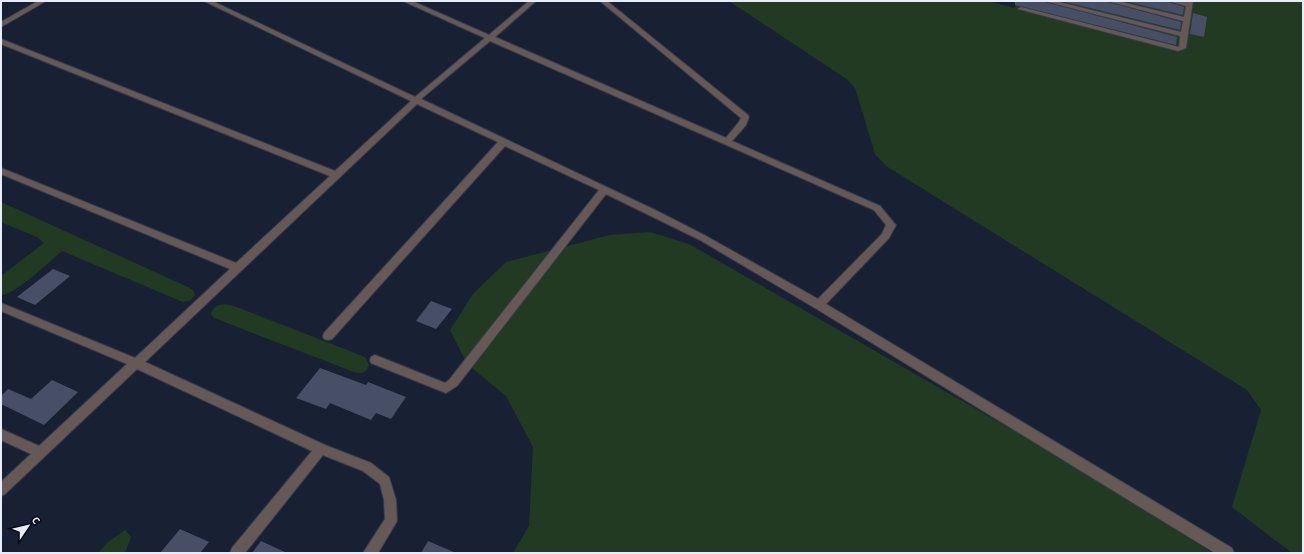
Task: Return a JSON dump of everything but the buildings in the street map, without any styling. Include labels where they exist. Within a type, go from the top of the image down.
[{"type":"lane","points":[[1,25],[43,1]]},
{"type":"lane","points":[[207,1],[652,212],[703,238],[819,306],[1227,553]]},
{"type":"lane","points":[[406,1],[876,208],[891,225],[886,236],[819,306]]},
{"type":"lane","points":[[1,490],[416,100],[533,1]]},
{"type":"lane","points":[[603,1],[745,116],[743,123],[726,142]]},
{"type":"lane","points":[[1047,1],[1184,35]]},
{"type":"lane","points":[[1110,1],[1187,20]]},
{"type":"lane","points":[[1021,9],[1178,49],[1182,48],[1189,3],[1171,1]]},
{"type":"lane","points":[[1,41],[336,175]]},
{"type":"lane","points":[[328,336],[503,142]]},
{"type":"lane","points":[[1,171],[237,268]]},
{"type":"lane","points":[[375,360],[446,388],[453,383],[604,190]]},
{"type":"lane","points":[[1,307],[136,363],[321,449],[367,467],[385,481],[390,500],[391,521],[370,553]]},
{"type":"lane","points":[[1,434],[40,453]]},
{"type":"lane","points":[[237,553],[321,449]]},
{"type":"green space","points":[[729,1],[988,1],[1014,8],[1018,1],[1303,1],[1303,553],[1292,553],[1232,507],[1261,410],[1247,390],[886,166],[875,154],[855,88],[848,80]]},
{"type":"green space","points":[[1,202],[188,287],[193,290],[195,295],[191,300],[183,302],[62,251],[23,284],[7,294],[1,295],[1,276],[44,243],[37,237],[1,222]]},
{"type":"green space","points":[[650,232],[689,244],[1091,475],[1212,553],[513,553],[529,526],[533,447],[506,396],[467,364],[450,330],[473,294],[506,262],[610,235]]},
{"type":"green space","points":[[225,304],[234,306],[365,357],[369,365],[367,370],[359,373],[354,372],[214,318],[211,314],[213,309],[218,305]]},
{"type":"green space","points":[[125,530],[131,537],[125,553],[98,553],[108,542]]}]
